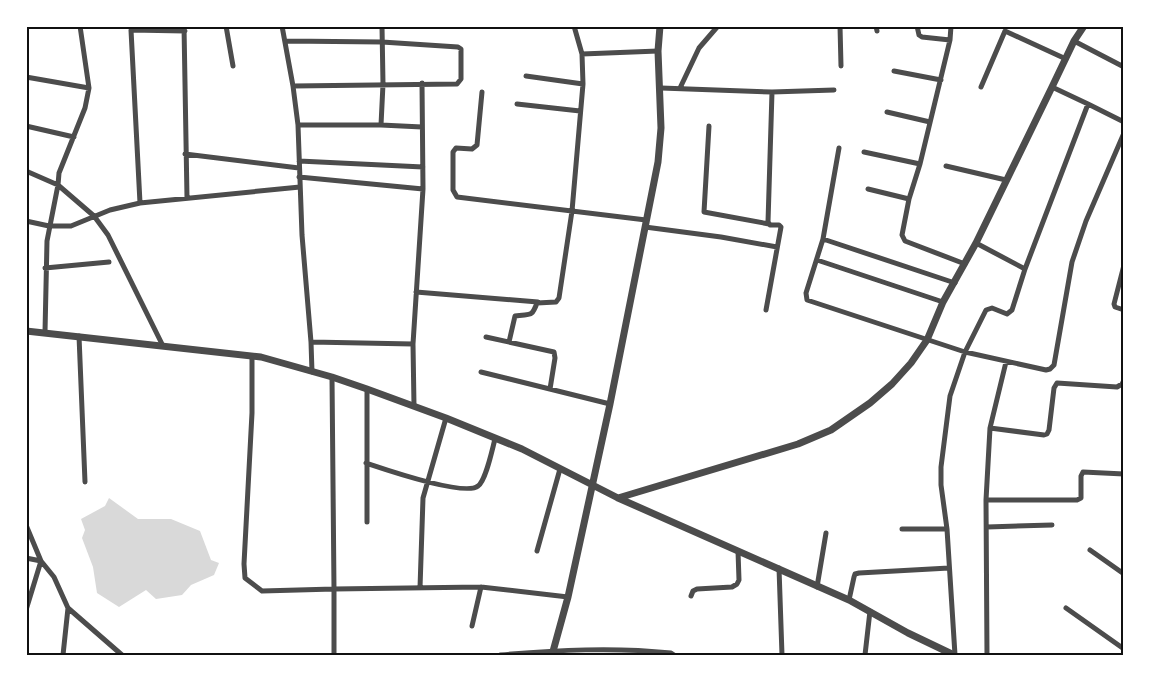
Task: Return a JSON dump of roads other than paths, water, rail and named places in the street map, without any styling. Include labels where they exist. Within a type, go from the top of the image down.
[{"type":"street","points":[[45,332],[49,226],[59,173],[85,108],[90,88],[80,26]]},
{"type":"street","points":[[226,26],[232,66]]},
{"type":"street","points":[[282,26],[286,41],[298,125],[299,177],[312,372]]},
{"type":"street","points":[[381,125],[383,84],[382,26]]},
{"type":"street","points":[[416,292],[539,302],[554,302],[559,298],[572,211],[583,84],[582,54],[574,26]]},
{"type":"street","points":[[552,653],[568,598],[593,484],[658,162],[661,128],[658,51],[660,26]]},
{"type":"street","points":[[680,88],[699,48],[718,26]]},
{"type":"street","points":[[840,26],[841,66]]},
{"type":"street","points":[[916,26],[919,35],[922,37],[950,40]]},
{"type":"street","points":[[951,26],[950,40],[902,235],[904,240],[965,264]]},
{"type":"street","points":[[618,498],[798,444],[830,430],[870,404],[892,384],[911,363],[927,340],[943,302],[976,243],[1074,41],[1084,26]]},
{"type":"street","points":[[140,203],[131,28],[184,29],[187,198]]},
{"type":"street","points":[[981,87],[1006,29],[1066,59]]},
{"type":"street","points":[[286,41],[382,42],[460,47],[461,51],[460,82],[457,84],[293,86]]},
{"type":"street","points":[[1074,41],[1124,67]]},
{"type":"street","points":[[582,54],[658,51]]},
{"type":"street","points":[[894,71],[940,80]]},
{"type":"street","points":[[526,76],[583,84]]},
{"type":"street","points":[[26,77],[90,88]]},
{"type":"street","points":[[414,406],[416,292],[423,189],[422,83]]},
{"type":"street","points":[[1052,87],[1124,122]]},
{"type":"street","points":[[660,88],[772,92],[834,90]]},
{"type":"street","points":[[482,92],[477,146],[472,149],[456,148],[453,152],[453,190],[454,194],[460,198],[572,211],[777,247]]},
{"type":"street","points":[[769,224],[772,92]]},
{"type":"street","points":[[517,104],[580,112]]},
{"type":"street","points":[[26,331],[252,356],[332,377],[367,389],[446,418],[522,450],[618,498],[849,600],[870,610],[908,633],[954,655],[947,529],[941,485],[941,467],[946,418],[954,381],[965,352],[986,310],[992,308],[1007,314],[1012,310],[1025,268],[1088,104]]},
{"type":"street","points":[[887,112],[930,122]]},
{"type":"street","points":[[298,125],[422,127]]},
{"type":"street","points":[[26,126],[74,137]]},
{"type":"street","points":[[709,126],[704,212],[780,226],[766,310]]},
{"type":"street","points":[[839,148],[823,239],[806,293],[807,300],[965,352],[1046,370],[1053,367],[1072,262],[1086,222],[1124,133]]},
{"type":"street","points":[[864,152],[920,164]]},
{"type":"street","points":[[185,154],[299,164],[423,167]]},
{"type":"street","points":[[946,166],[1006,180]]},
{"type":"street","points":[[26,171],[58,185],[94,216],[108,235],[162,346]]},
{"type":"street","points":[[299,177],[423,189]]},
{"type":"street","points":[[26,221],[49,226],[72,226],[110,210],[140,203],[300,187]]},
{"type":"street","points":[[868,190],[910,199]]},
{"type":"street","points":[[823,239],[955,283]]},
{"type":"street","points":[[976,243],[1025,268]]},
{"type":"street","points":[[817,260],[943,302]]},
{"type":"street","points":[[46,268],[108,262]]},
{"type":"street","points":[[1124,265],[1114,304],[1115,307],[1124,310]]},
{"type":"street","points":[[509,342],[515,316],[532,314],[539,302]]},
{"type":"street","points":[[79,336],[85,482]]},
{"type":"street","points":[[486,336],[554,352],[555,358],[550,389]]},
{"type":"street","points":[[311,342],[414,344]]},
{"type":"street","points":[[252,356],[252,413],[244,564],[245,578],[262,592],[480,587],[568,598]]},
{"type":"street","points":[[986,655],[986,500],[990,428],[1006,362]]},
{"type":"street","points":[[481,372],[610,404]]},
{"type":"street","points":[[332,377],[334,655]]},
{"type":"street","points":[[990,428],[1047,434],[1054,388],[1057,383],[1118,387],[1124,380]]},
{"type":"street","points":[[367,389],[367,522]]},
{"type":"street","points":[[420,588],[421,515],[426,482],[446,418]]},
{"type":"street","points":[[366,463],[426,482],[470,489],[478,487],[482,480],[495,439]]},
{"type":"street","points":[[537,551],[560,469]]},
{"type":"street","points":[[986,500],[1080,500],[1082,496],[1081,476],[1083,472],[1124,474]]},
{"type":"street","points":[[987,527],[1052,524]]},
{"type":"street","points":[[26,525],[41,561],[54,577],[68,608],[122,655]]},
{"type":"street","points":[[902,529],[947,529]]},
{"type":"street","points":[[818,587],[826,533]]},
{"type":"street","points":[[1090,550],[1124,574]]},
{"type":"street","points":[[691,596],[693,591],[697,589],[732,587],[737,584],[739,580],[738,551]]},
{"type":"street","points":[[26,558],[41,561]]},
{"type":"street","points":[[26,610],[41,561]]},
{"type":"street","points":[[778,568],[782,655]]},
{"type":"street","points":[[849,600],[855,574],[949,568]]},
{"type":"street","points":[[472,626],[480,587]]},
{"type":"street","points":[[63,655],[68,608]]},
{"type":"street","points":[[1066,608],[1124,649]]},
{"type":"street","points":[[865,655],[870,610]]},
{"type":"street","points":[[500,655],[615,649],[665,652],[674,655]]}]
